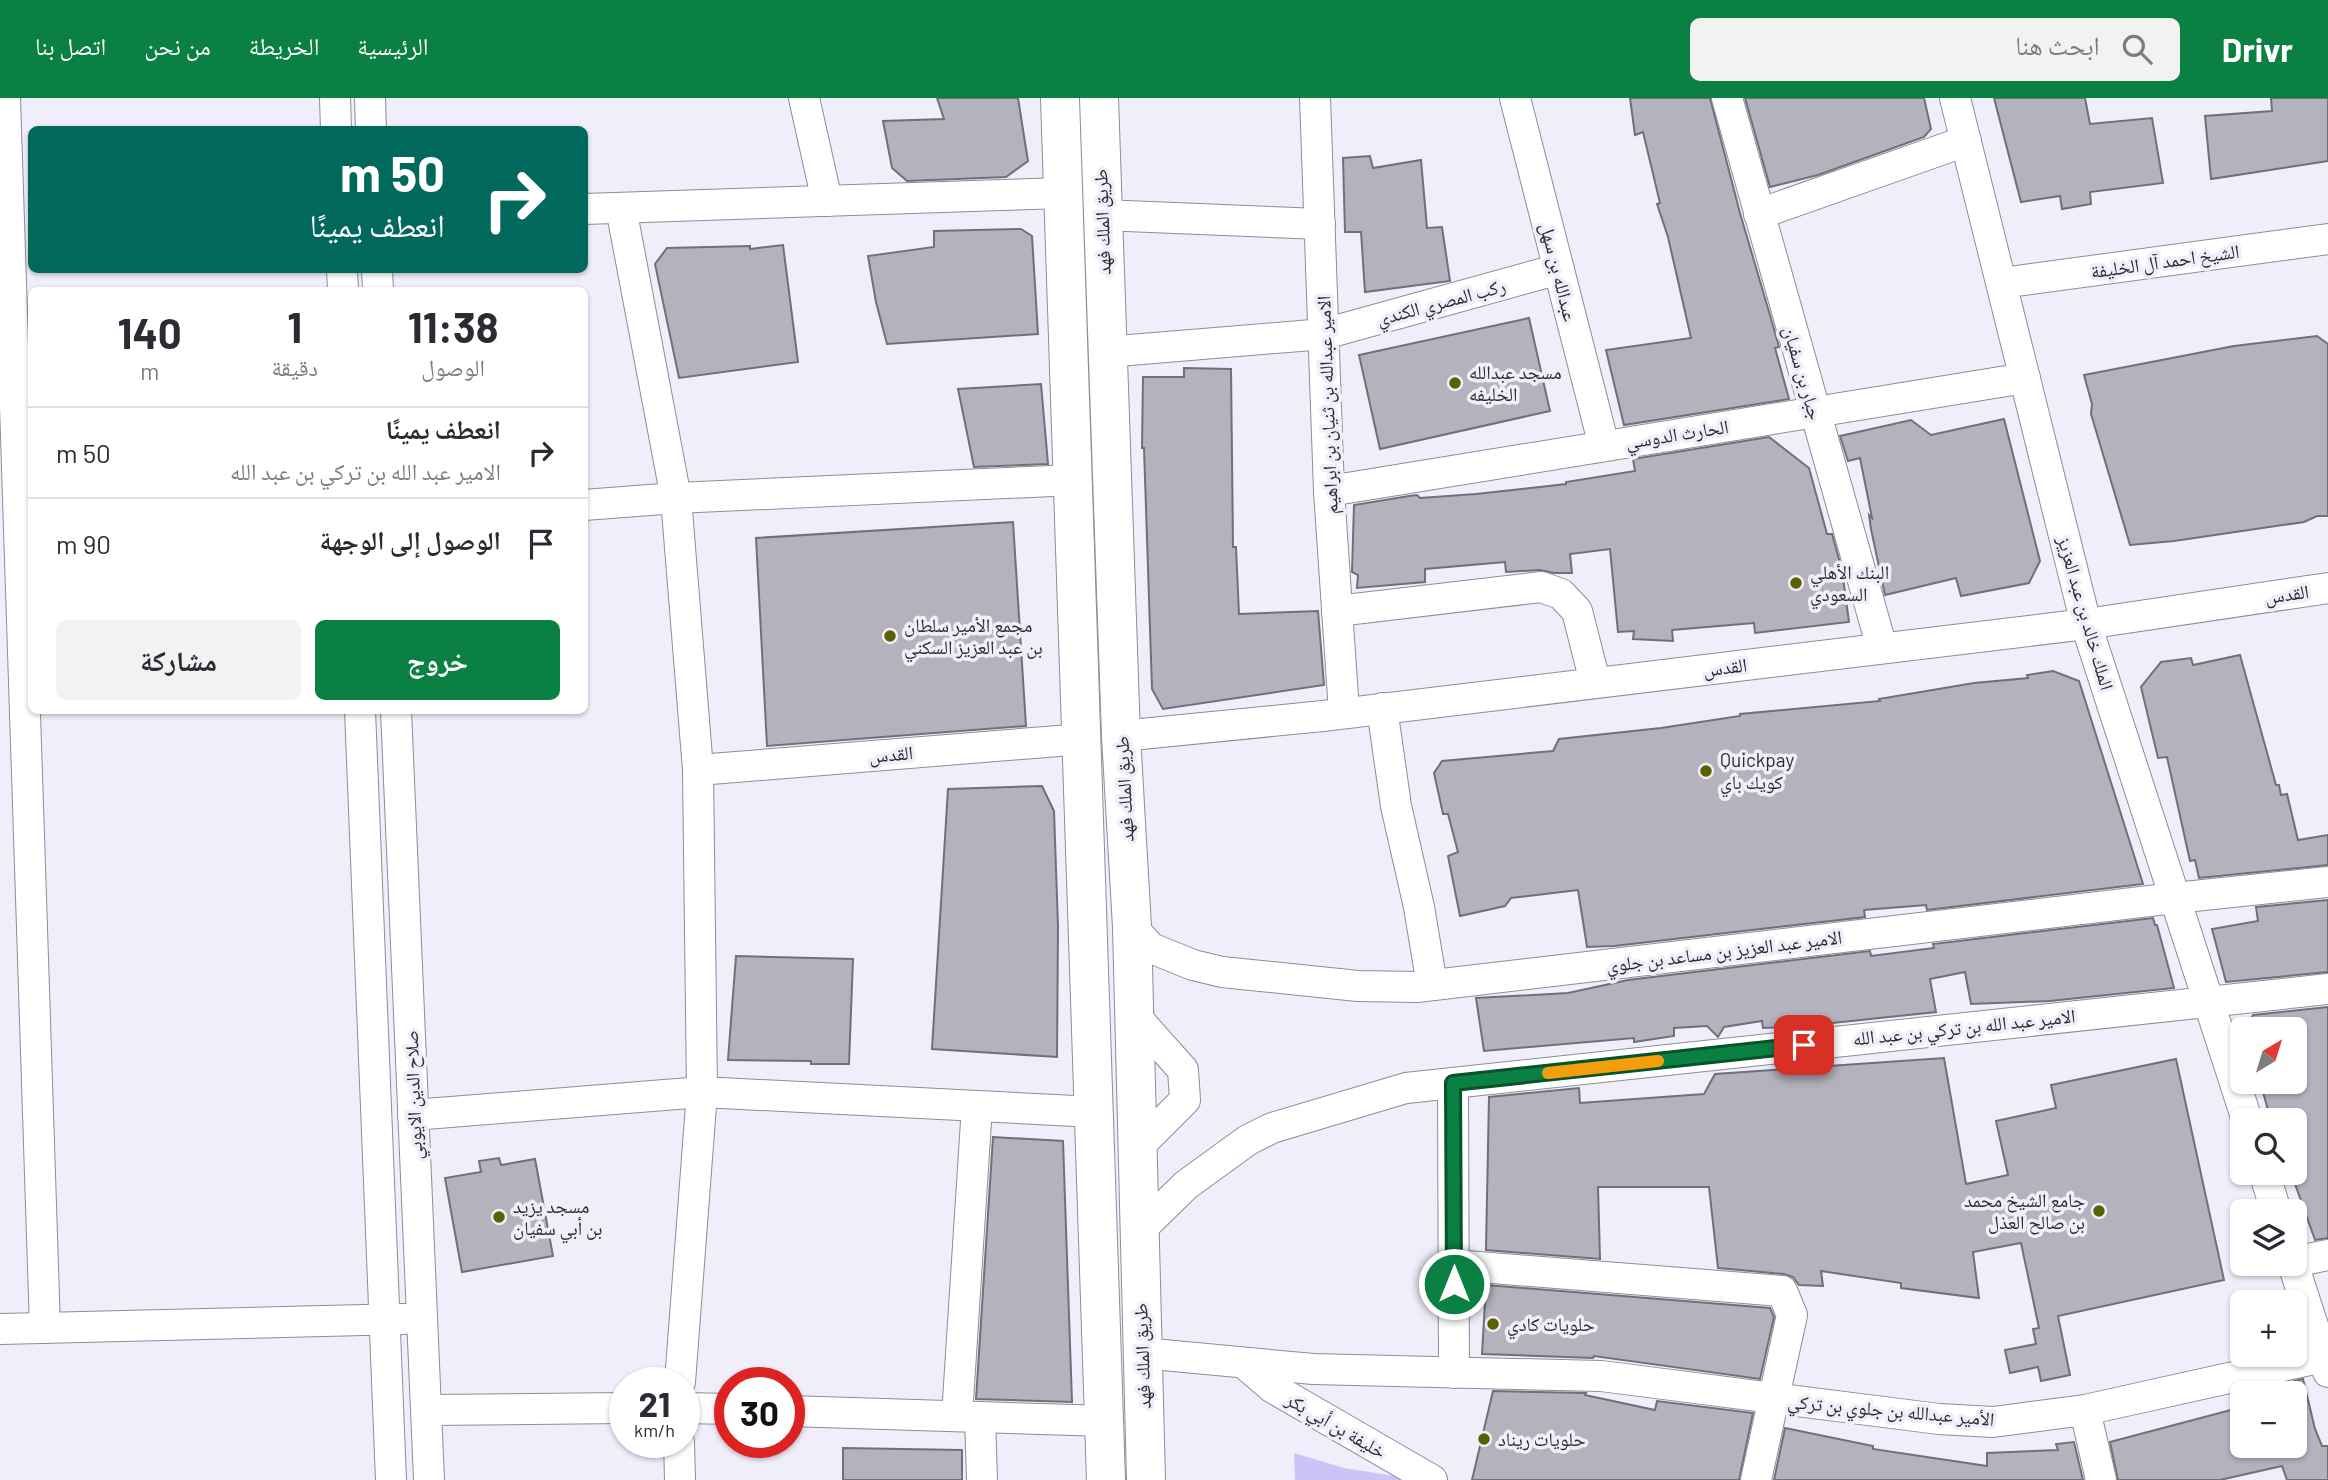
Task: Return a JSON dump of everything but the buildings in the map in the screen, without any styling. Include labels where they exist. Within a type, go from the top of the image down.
[{"type":"main road","points":[[1050,98],[1063,146]]},
{"type":"main road","name":"طريق الملك فهد","points":[[1060,98],[1106,1480]]},
{"type":"main road","name":"طريق الملك فهد","points":[[1098,98],[1121,736],[1132,927],[1146,1480]]},
{"type":"street","points":[[5,98],[4,198],[45,1328]]},
{"type":"street","points":[[335,98],[336,126]]},
{"type":"street","points":[[370,98],[371,126]]},
{"type":"street","points":[[804,98],[827,201]]},
{"type":"street","name":"الامير عبدالله بن ثنيان بن ابراهيم","points":[[1315,98],[1329,491],[1344,712]]},
{"type":"street","name":"عبدالله بن سهل","points":[[1515,98],[1604,446]]},
{"type":"street","name":"جبار بن سفيان","points":[[1727,98],[1882,648]]},
{"type":"street","name":"الملك خالد بن عبد العزيز","points":[[1955,98],[2086,624],[2243,1108]]},
{"type":"street","points":[[1759,214],[1966,141]]},
{"type":"street","points":[[588,209],[1064,193]]},
{"type":"street","points":[[621,208],[676,498],[698,770],[702,1092],[681,1367]]},
{"type":"street","points":[[1102,215],[1320,224]]},
{"type":"street","name":"الشيخ احمد آل الخليفة","points":[[2002,284],[2328,239]]},
{"type":"street","name":"ركب المصري الكندي","points":[[1106,352],[1324,334],[1559,269]]},
{"type":"street","name":"الحارث الدوسي","points":[[1329,491],[2025,378]]},
{"type":"street","points":[[588,505],[676,498],[1074,480]]},
{"type":"street","points":[[0,551],[18,527]]},
{"type":"street","points":[[1337,611],[1541,587],[1561,594],[1577,611],[1595,682]]},
{"type":"street","name":"القدس","points":[[1121,736],[1323,716],[2086,624],[2328,588]]},
{"type":"street","points":[[0,707],[26,750]]},
{"type":"street","points":[[1382,708],[1396,806],[1419,907],[1432,985]]},
{"type":"street","name":"صلاح الدين الايوبي","points":[[360,714],[391,1480]]},
{"type":"street","name":"صلاح الدين الايوبي","points":[[396,714],[429,1480]]},
{"type":"street","name":"القدس","points":[[698,770],[1083,738]]},
{"type":"street","name":"الامير عبد العزيز بن مساعد بن جلوي","points":[[1132,927],[1151,948],[1193,965],[1222,972],[1358,986],[1432,985],[2328,882]]},
{"type":"street","name":"الامير عبد الله بن تركي بن عبد الله","points":[[1139,1231],[1186,1185],[1248,1140],[1272,1128],[1406,1088],[2328,989]]},
{"type":"street","points":[[1133,1015],[1183,1070],[1185,1100],[1137,1148]]},
{"type":"street","points":[[1453,1083],[1454,1373]]},
{"type":"street","points":[[414,1115],[702,1092],[1095,1112]]},
{"type":"street","points":[[976,1106],[969,1417],[982,1480]]},
{"type":"street","points":[[2307,1260],[2328,1255]]},
{"type":"street","points":[[1454,1265],[1782,1291],[1792,1315],[1756,1480]]},
{"type":"street","points":[[2298,1276],[2326,1364]]},
{"type":"street","points":[[0,1329],[422,1319]]},
{"type":"street","name":"خليفة بن أبي بكر","points":[[1142,1353],[1313,1369],[1454,1373]]},
{"type":"street","name":"خليفة بن أبي بكر","points":[[1245,1364],[1273,1388],[1432,1480]]},
{"type":"street","name":"الأمير عبدالله بن جلوي بن تركي","points":[[1454,1373],[1601,1376],[1939,1419],[1993,1422],[2085,1410],[2326,1364]]},
{"type":"street","points":[[426,1409],[609,1408]]},
{"type":"street","points":[[2085,1410],[2101,1480]]},
{"type":"street","points":[[805,1412],[1106,1421]]},
{"type":"street","points":[[679,1458],[680,1480]]},
{"type":"shaded area","points":[[1294,1453],[1344,1468],[1394,1476],[1402,1480],[1295,1480]]},
{"type":"slow traffic","points":[[1548,1073],[1658,1061]]},
{"type":"place","name":"مسجد عبدالله الخليفه","points":[[1455,383]]},
{"type":"place","name":"البنك الأهلي السعودي","points":[[1796,583]]},
{"type":"place","name":"مجمع الأمير سلطان بن عبد العزيز السكني","points":[[890,636]]},
{"type":"place","name":"Quickpay كويك باي","points":[[1706,771]]},
{"type":"place","name":"جامع الشيخ محمد بن صالح العذل","points":[[2099,1211]]},
{"type":"place","name":"مسجد يزيد بن أبي سفيان","points":[[499,1217]]},
{"type":"place","name":"حلويات كادي","points":[[1493,1324]]},
{"type":"place","name":"حلويات ريناد","points":[[1484,1439]]},
{"type":"route","points":[[1454,1284],[1453,1083],[1804,1045]]}]
